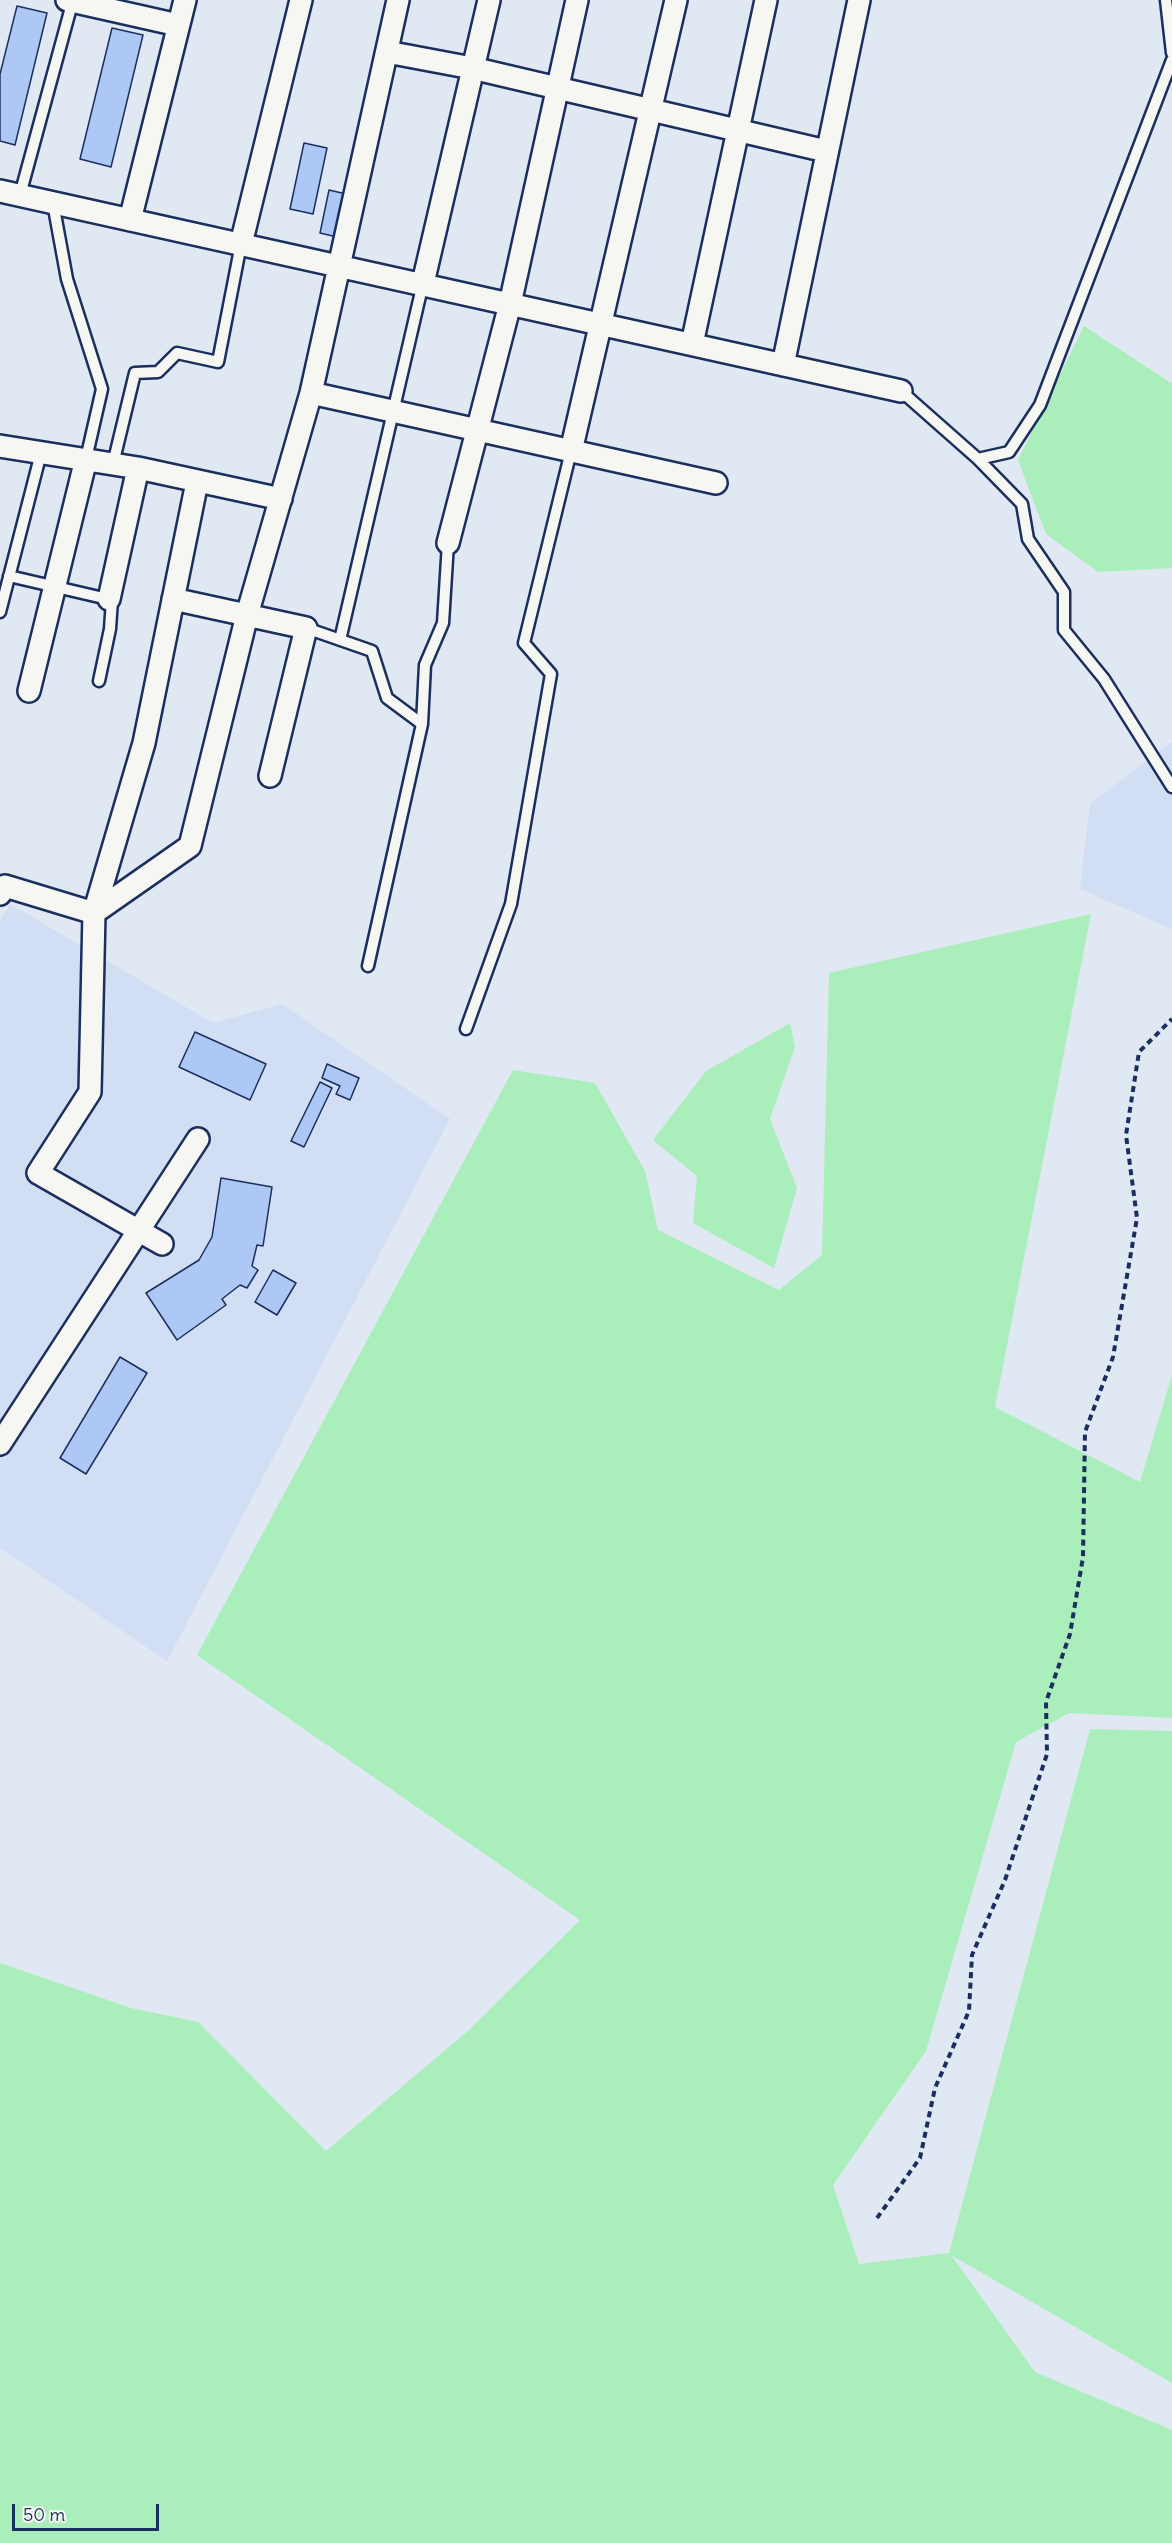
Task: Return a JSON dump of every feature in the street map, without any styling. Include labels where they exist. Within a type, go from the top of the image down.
[{"type":"street","points":[[71,0],[178,26]]},
{"type":"street","points":[[130,220],[185,0]]},
{"type":"street","points":[[241,244],[301,0]]},
{"type":"street","points":[[94,913],[190,846],[247,615],[311,393],[398,0]]},
{"type":"street","points":[[423,283],[489,0]]},
{"type":"street","points":[[448,543],[510,304],[577,0]]},
{"type":"street","points":[[571,451],[676,0]]},
{"type":"street","points":[[692,345],[766,0]]},
{"type":"street","points":[[783,364],[859,0]]},
{"type":"street","points":[[387,52],[559,87],[826,150]]},
{"type":"street","points":[[10,193],[901,391]]},
{"type":"street","points":[[311,393],[716,483]]},
{"type":"street","points":[[0,446],[138,468],[281,499]]},
{"type":"street","points":[[29,691],[86,459]]},
{"type":"street","points":[[109,599],[138,468]]},
{"type":"street","points":[[162,1244],[38,1173],[90,1092],[94,913],[144,743],[197,482]]},
{"type":"street","points":[[173,599],[306,628],[270,776]]},
{"type":"street","points":[[0,894],[5,886],[94,913]]},
{"type":"street","points":[[0,1444],[198,1139]]},
{"type":"lane","points":[[10,193],[71,0]]},
{"type":"lane","points":[[1166,0],[1172,53]]},
{"type":"lane","points":[[978,459],[1009,452],[1040,405],[1172,60]]},
{"type":"lane","points":[[53,203],[67,279],[102,389],[86,459]]},
{"type":"lane","points":[[113,464],[135,373],[158,372],[177,352],[218,362],[241,244]]},
{"type":"lane","points":[[340,640],[423,283]]},
{"type":"lane","points":[[901,391],[978,459],[1022,504],[1028,539],[1064,592],[1064,630],[1104,679],[1172,788]]},
{"type":"lane","points":[[466,1029],[511,904],[550,674],[524,643],[571,451]]},
{"type":"lane","points":[[0,612],[41,453]]},
{"type":"lane","points":[[368,966],[422,724],[425,665],[443,623],[448,543]]},
{"type":"lane","points":[[9,576],[112,600],[110,629],[99,681]]},
{"type":"lane","points":[[306,628],[372,651],[387,698],[422,724]]},
{"type":"path","points":[[877,2218],[920,2158],[935,2088],[969,2011],[972,1955],[1005,1880],[1047,1754],[1046,1702],[1070,1634],[1083,1557],[1084,1432],[1113,1357],[1137,1218],[1126,1135],[1139,1052],[1172,1019]]},
{"type":"shaded area","points":[[1172,742],[1172,929],[1080,889],[1090,804]]},
{"type":"shaded area","points":[[10,904],[213,1023],[282,1004],[450,1119],[167,1661],[0,1548],[0,921]]},
{"type":"green space","points":[[1084,326],[1171,383],[1172,381],[1172,568],[1098,572],[1046,534],[1018,460]]},
{"type":"green space","points":[[1091,914],[995,1407],[1140,1482],[1172,1375],[1172,1718],[1069,1713],[1016,1742],[926,2051],[833,2185],[859,2264],[949,2253],[1090,1729],[1172,1731],[1172,2383],[951,2255],[1035,2372],[1172,2430],[1172,2543],[0,2543],[0,1963],[131,2008],[198,2022],[326,2151],[469,2030],[580,1920],[197,1655],[513,1070],[595,1083],[645,1171],[658,1230],[779,1290],[822,1255],[829,973]]},
{"type":"green space","points":[[790,1023],[795,1047],[770,1119],[797,1188],[774,1268],[693,1223],[697,1176],[653,1140],[706,1071]]},
{"type":"building","points":[[17,6],[47,13],[15,145],[0,141],[0,74]]},
{"type":"building","points":[[112,28],[143,35],[111,167],[80,159]]},
{"type":"building","points":[[304,143],[327,148],[313,214],[290,209]]},
{"type":"building","points":[[329,190],[346,194],[337,237],[320,233]]},
{"type":"building","points":[[195,1032],[266,1064],[250,1100],[179,1067]]},
{"type":"building","points":[[327,1064],[359,1078],[350,1100],[336,1094],[340,1086],[322,1078]]},
{"type":"building","points":[[320,1082],[332,1088],[304,1147],[291,1141]]},
{"type":"building","points":[[221,1178],[272,1187],[263,1246],[257,1245],[252,1266],[258,1270],[247,1288],[240,1285],[222,1299],[226,1305],[177,1340],[146,1293],[199,1260],[212,1237]]},
{"type":"building","points":[[273,1270],[296,1283],[277,1315],[255,1302]]},
{"type":"building","points":[[120,1357],[147,1373],[86,1474],[60,1458]]}]
